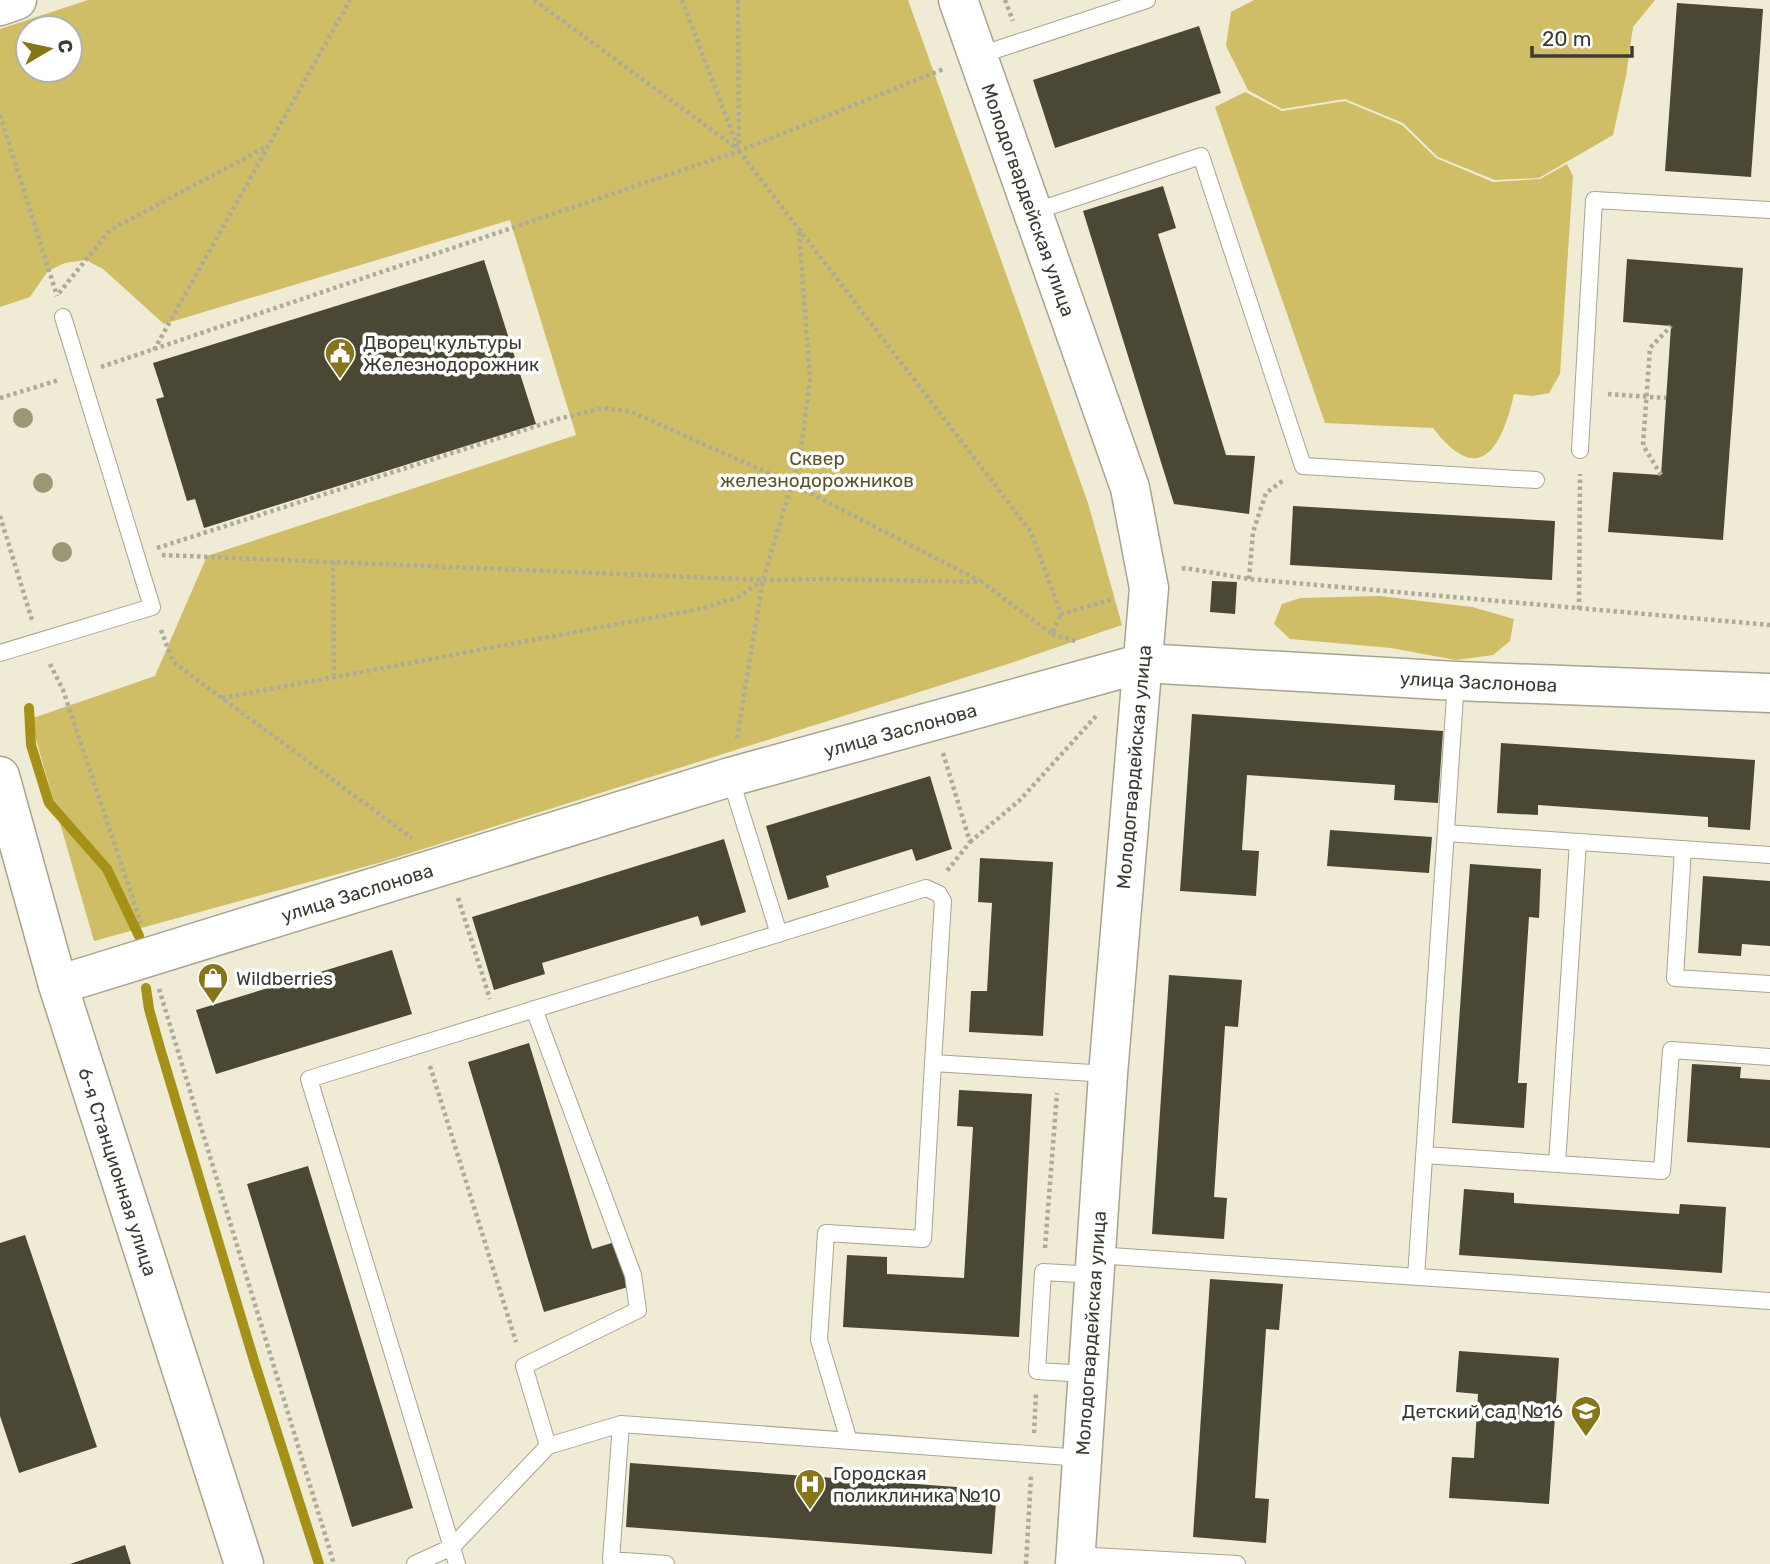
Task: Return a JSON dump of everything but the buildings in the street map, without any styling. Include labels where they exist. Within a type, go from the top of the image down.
[{"type":"street","points":[[0,6],[17,0]]},
{"type":"street","name":"Молодогвардейская улица","points":[[958,0],[1130,488],[1149,588],[1108,1074],[1075,1559]]},
{"type":"street","name":"улица Заслонова","points":[[58,985],[730,777],[1143,663],[1456,681],[1770,693]]},
{"type":"street","name":"6-я Станционная улица","points":[[0,776],[58,985],[244,1564]]},
{"type":"lane","points":[[977,56],[1147,0]]},
{"type":"lane","points":[[1032,212],[1201,156],[1303,466],[1536,480]]},
{"type":"lane","points":[[1580,450],[1594,200],[1770,210]]},
{"type":"lane","points":[[0,653],[152,607],[63,317]]},
{"type":"lane","points":[[1416,1277],[1456,681]]},
{"type":"lane","points":[[730,777],[779,934]]},
{"type":"lane","points":[[1446,833],[1770,855]]},
{"type":"lane","points":[[1557,1164],[1578,842]]},
{"type":"lane","points":[[1683,849],[1675,978],[1770,984]]},
{"type":"lane","points":[[457,1564],[309,1079],[926,888],[939,894],[943,901],[923,1239],[825,1233],[819,1340],[849,1441]]},
{"type":"lane","points":[[534,1009],[633,1275],[638,1310],[524,1366],[548,1446]]},
{"type":"lane","points":[[1424,1155],[1662,1171],[1671,1050],[1770,1057]]},
{"type":"lane","points":[[933,1063],[1108,1074]]},
{"type":"lane","points":[[1088,1374],[1037,1371],[1043,1272],[1095,1265],[1416,1277],[1770,1301]]},
{"type":"lane","points":[[415,1564],[452,1547],[548,1446],[621,1424],[1082,1458]]},
{"type":"lane","points":[[621,1424],[611,1560],[666,1564]]},
{"type":"lane","points":[[1075,1559],[1237,1564]]},
{"type":"path","points":[[154,350],[350,0]]},
{"type":"path","points":[[534,0],[740,150]]},
{"type":"path","points":[[682,0],[740,150],[1031,532],[1062,614]]},
{"type":"path","points":[[738,0],[740,150]]},
{"type":"path","points":[[0,398],[154,350],[740,150],[977,56]]},
{"type":"path","points":[[0,115],[63,317]]},
{"type":"path","points":[[57,296],[110,230],[268,147]]},
{"type":"path","points":[[730,777],[763,580],[800,456],[810,380],[799,229]]},
{"type":"path","points":[[1661,475],[1643,445],[1650,348],[1671,326]]},
{"type":"path","points":[[1583,392],[1666,398]]},
{"type":"path","points":[[136,555],[558,419],[604,408],[632,412],[792,484],[982,582],[1052,634],[1062,614],[1149,588],[1185,568],[1249,579],[1770,625]]},
{"type":"path","points":[[1579,609],[1580,450]]},
{"type":"path","points":[[1249,579],[1253,532],[1266,493],[1303,466]]},
{"type":"path","points":[[0,516],[39,641],[63,690],[140,920],[334,1564]]},
{"type":"path","points":[[136,555],[763,580],[982,582]]},
{"type":"path","points":[[333,561],[334,677]]},
{"type":"path","points":[[222,698],[704,608],[738,597],[763,580]]},
{"type":"path","points":[[152,607],[173,662],[447,865],[496,1020]]},
{"type":"path","points":[[933,890],[970,842],[1020,800],[1100,712]]},
{"type":"path","points":[[934,721],[970,842]]},
{"type":"path","points":[[423,1043],[524,1366]]},
{"type":"path","points":[[1043,1272],[1059,1071]]},
{"type":"green space","name":"Сквер железнодорожников","points":[[88,0],[908,0],[1088,503],[1122,625],[1014,662],[382,862],[94,941],[30,719],[155,676],[207,556],[576,435],[510,220],[164,324],[103,269],[86,260],[65,263],[48,271],[30,297],[0,307],[0,29],[14,24],[14,84],[84,84],[84,14],[46,14]]},
{"type":"green space","points":[[1254,0],[1655,0],[1633,27],[1613,135],[1539,178],[1495,180],[1438,157],[1403,123],[1345,99],[1282,109],[1248,90],[1226,46],[1231,12]]},
{"type":"green space","points":[[1245,92],[1282,111],[1345,101],[1402,125],[1436,158],[1493,182],[1540,179],[1567,164],[1573,176],[1560,374],[1549,393],[1533,396],[1514,394],[1503,430],[1487,454],[1476,458],[1464,456],[1449,446],[1433,428],[1325,423],[1215,107]]},
{"type":"green space","points":[[1379,596],[1472,607],[1514,619],[1510,641],[1493,655],[1456,660],[1391,648],[1290,639],[1274,624],[1282,604],[1300,598]]},
{"type":"waterway","points":[[29,708],[31,745],[49,803],[107,869],[139,936]]},
{"type":"waterway","points":[[146,988],[160,1048],[255,1364],[319,1564]]},
{"type":"place","name":"Дворец культуры Железнодорожник","points":[[340,380]]},
{"type":"place","name":"Wildberries","points":[[213,1005]]},
{"type":"place","name":"Детский сад №16","points":[[1586,1438]]},
{"type":"place","name":"Городская поликлиника №10","points":[[810,1511]]}]
